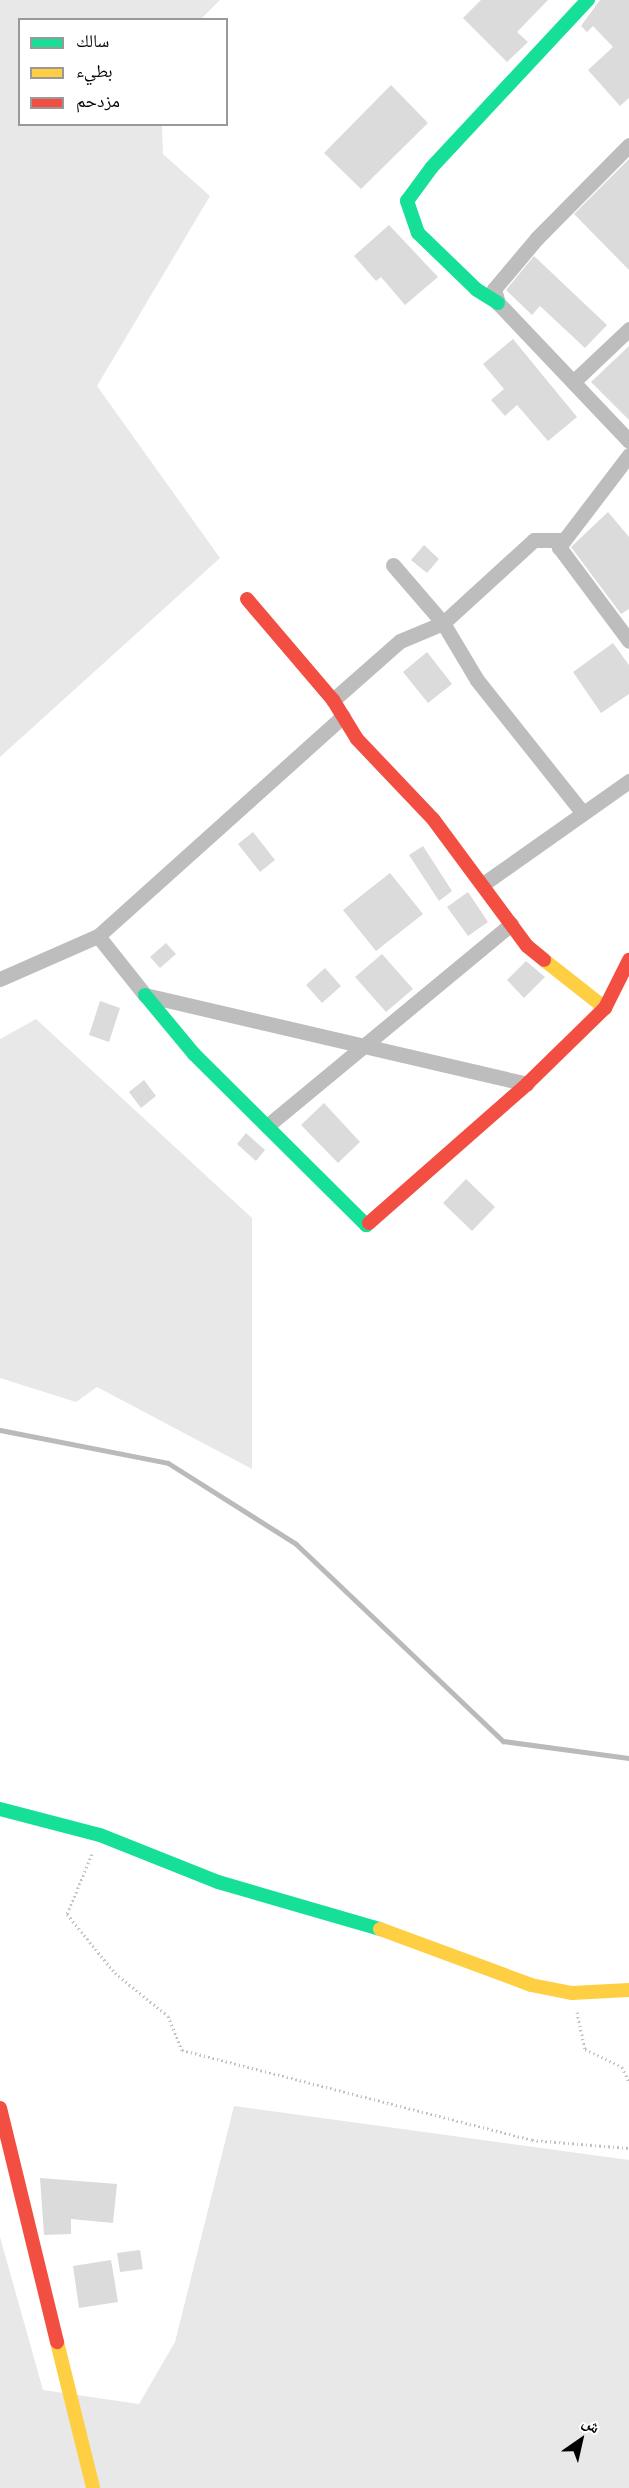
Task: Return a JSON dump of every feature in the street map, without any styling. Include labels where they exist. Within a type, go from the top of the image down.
[{"type":"street","points":[[588,0],[432,167],[408,201],[418,233],[476,290],[498,303],[629,441]]},
{"type":"street","points":[[498,303],[494,289],[509,269],[629,145]]},
{"type":"street","points":[[573,382],[629,328]]},
{"type":"street","points":[[629,455],[561,540],[564,557],[629,641]]},
{"type":"street","points":[[333,700],[400,641],[443,622],[534,540],[561,540]]},
{"type":"street","points":[[393,565],[443,622],[477,680],[582,812]]},
{"type":"street","points":[[247,599],[333,700],[357,739],[433,819],[527,946],[605,1008]]},
{"type":"street","points":[[0,979],[98,936],[343,716]]},
{"type":"street","points":[[483,884],[629,781]]},
{"type":"street","points":[[267,1126],[511,924]]},
{"type":"street","points":[[98,936],[194,1054],[366,1226],[527,1084],[605,1008],[629,960]]},
{"type":"street","points":[[145,995],[365,1043],[527,1084]]},
{"type":"street","points":[[0,1809],[100,1835],[218,1882],[369,1925],[522,1982],[572,1993],[629,1990]]},
{"type":"street","points":[[0,2108],[93,2488]]},
{"type":"path","points":[[100,1835],[67,1914],[115,1973],[168,2016],[182,2050],[532,2140],[629,2148]]},
{"type":"path","points":[[572,1993],[585,2049],[622,2067],[629,2082]]},
{"type":"shaded area","points":[[0,0],[220,0],[202,18],[18,18],[18,126],[162,126],[163,154],[210,196],[97,386],[220,558],[0,757]]},
{"type":"shaded area","points":[[36,1019],[252,1218],[252,1469],[97,1387],[76,1402],[0,1378],[0,1039]]},
{"type":"shaded area","points":[[234,2106],[629,2160],[629,2488],[0,2488],[0,2237],[43,2390],[139,2404],[175,2342]]},
{"type":"building","points":[[481,0],[548,0],[517,32],[528,42],[507,62],[463,18]]},
{"type":"building","points":[[600,0],[629,0],[629,98],[620,106],[588,70],[613,47],[593,26],[587,32],[581,26]]},
{"type":"building","points":[[391,85],[428,123],[361,189],[324,153]]},
{"type":"building","points":[[629,159],[629,270],[574,214]]},
{"type":"building","points":[[389,225],[438,277],[405,305],[381,277],[376,281],[354,256]]},
{"type":"building","points":[[534,256],[607,325],[585,348],[540,306],[532,315],[506,290]]},
{"type":"building","points":[[513,339],[577,417],[548,441],[517,405],[505,416],[491,400],[504,389],[483,364]]},
{"type":"building","points":[[629,346],[629,420],[591,382]]},
{"type":"building","points":[[608,512],[629,537],[629,609],[621,614],[571,547]]},
{"type":"building","points":[[424,545],[439,559],[427,573],[411,560]]},
{"type":"building","points":[[613,643],[629,665],[629,694],[601,713],[573,672]]},
{"type":"building","points":[[427,652],[452,684],[428,703],[403,672]]},
{"type":"building","points":[[253,832],[275,860],[260,872],[238,844]]},
{"type":"building","points":[[423,846],[452,891],[439,901],[409,855]]},
{"type":"building","points":[[390,873],[423,914],[376,951],[343,910]]},
{"type":"building","points":[[468,892],[488,922],[468,936],[447,907]]},
{"type":"building","points":[[166,943],[176,954],[160,968],[150,957]]},
{"type":"building","points":[[382,954],[413,989],[386,1012],[355,977]]},
{"type":"building","points":[[526,961],[545,977],[524,998],[507,980]]},
{"type":"building","points":[[325,968],[341,986],[322,1003],[306,985]]},
{"type":"building","points":[[100,1001],[120,1008],[109,1042],[89,1035]]},
{"type":"building","points":[[144,1080],[156,1096],[141,1108],[129,1092]]},
{"type":"building","points":[[324,1103],[360,1142],[338,1163],[301,1125]]},
{"type":"building","points":[[246,1133],[265,1150],[256,1161],[237,1144]]},
{"type":"building","points":[[466,1179],[495,1207],[472,1231],[443,1203]]},
{"type":"building","points":[[40,2178],[117,2184],[113,2223],[71,2219],[71,2234],[44,2235]]},
{"type":"building","points":[[140,2250],[143,2269],[120,2272],[117,2253]]},
{"type":"building","points":[[111,2260],[118,2302],[79,2308],[73,2266]]},
{"type":"waterway","points":[[0,1430],[168,1463],[296,1544],[503,1741],[629,1758]]},
{"type":"traffic: fast","points":[[498,303],[476,289],[418,233],[407,201],[432,167],[588,0]]},
{"type":"traffic: fast","points":[[145,995],[194,1054],[366,1225],[369,1223]]},
{"type":"traffic: fast","points":[[0,1809],[100,1835],[218,1882],[380,1929]]},
{"type":"traffic: slow","points":[[544,960],[605,1008]]},
{"type":"traffic: slow","points":[[380,1929],[531,1985],[572,1993],[629,1990]]},
{"type":"traffic: slow","points":[[57,2342],[93,2488]]},
{"type":"traffic: jam","points":[[247,599],[333,700],[357,739],[433,819],[527,946],[544,960]]},
{"type":"traffic: jam","points":[[369,1223],[527,1084],[605,1008],[629,960]]},
{"type":"traffic: jam","points":[[0,2108],[57,2342]]}]
